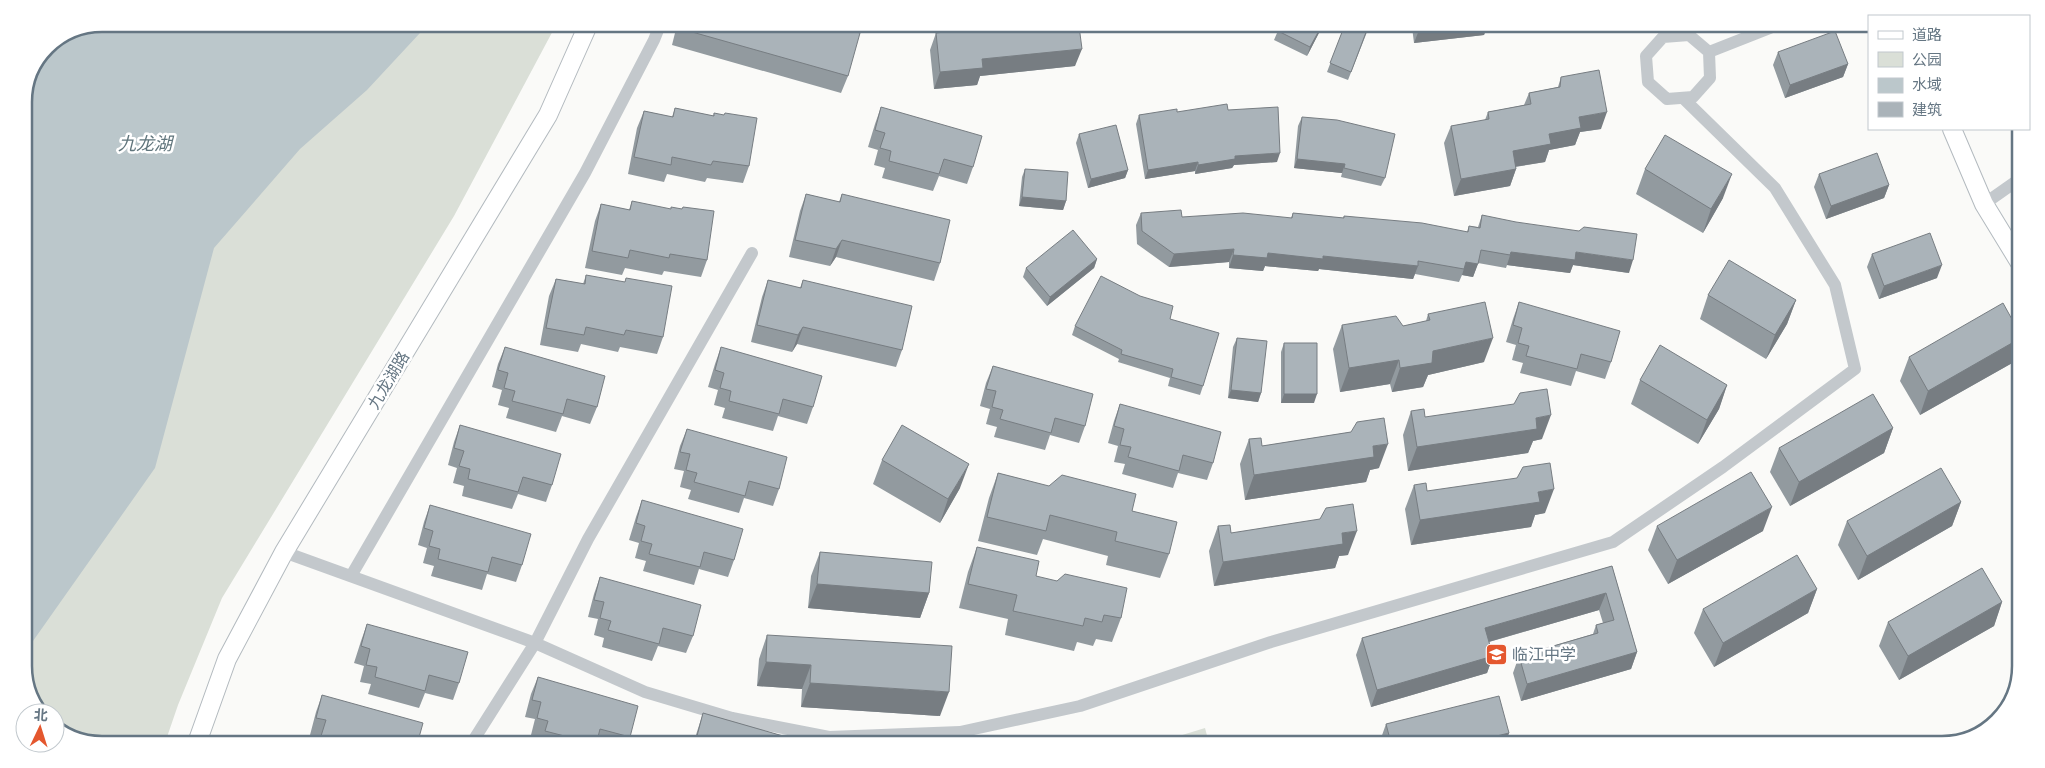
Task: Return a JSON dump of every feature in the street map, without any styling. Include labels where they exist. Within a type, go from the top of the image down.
[{"type":"street","name":"九龙湖路","points":[[199,736],[227,659],[284,552],[548,115],[585,32]]},
{"type":"street","points":[[351,576],[585,172],[657,32]]},
{"type":"street","points":[[1660,32],[1689,35],[1709,52],[1710,78],[1693,97],[1667,99],[1648,82],[1646,56],[1660,32]]},
{"type":"street","points":[[1709,52],[1760,32]]},
{"type":"street","points":[[885,736],[960,732],[1080,706],[1271,642],[1613,542],[1723,467],[1855,369],[1835,284],[1775,188],[1684,99]]},
{"type":"street","points":[[1952,130],[1984,204],[2012,250]]},
{"type":"street","points":[[1984,204],[2012,184]]},
{"type":"street","points":[[476,736],[535,643],[588,539],[752,253]]},
{"type":"street","points":[[284,552],[535,643],[645,692],[732,718],[814,736]]},
{"type":"green space","points":[[103,32],[552,32],[454,216],[222,598],[178,705],[167,736],[103,736],[80,732],[65,724],[65,703],[44,703],[38,692],[33,670],[33,103],[34,89],[44,64],[64,44],[89,34]]},
{"type":"green space","points":[[1205,728],[1207,736],[1179,736]]},
{"type":"water","name":"九龙湖","points":[[103,32],[420,32],[367,90],[300,149],[214,248],[155,468],[33,641],[33,103],[34,89],[44,64],[64,44],[89,34]]},
{"type":"building","points":[[692,32],[860,33],[848,76]]},
{"type":"building","points":[[1080,32],[1082,49],[982,59],[983,68],[940,72],[936,33]]},
{"type":"building","points":[[1280,32],[1318,32],[1310,47]]},
{"type":"building","points":[[1342,32],[1366,32],[1351,72],[1330,63]]},
{"type":"building","points":[[1835,32],[1848,64],[1790,85],[1778,52]]},
{"type":"building","points":[[1599,70],[1607,112],[1579,117],[1581,128],[1549,134],[1551,144],[1513,151],[1516,169],[1461,179],[1451,126],[1489,119],[1488,112],[1531,104],[1529,93],[1560,87],[1561,77]]},
{"type":"building","points":[[1227,104],[1228,110],[1278,107],[1280,153],[1235,156],[1235,159],[1198,165],[1198,162],[1148,170],[1139,115],[1177,109],[1177,112]]},
{"type":"building","points":[[881,107],[982,136],[973,167],[944,159],[939,174],[889,161],[891,151],[880,148],[885,133],[875,130]]},
{"type":"building","points":[[675,108],[714,116],[714,113],[724,115],[725,113],[757,118],[749,166],[713,161],[711,165],[672,157],[671,165],[634,157],[644,111],[673,117]]},
{"type":"building","points":[[1302,117],[1337,120],[1395,134],[1385,178],[1344,168],[1345,164],[1297,159]]},
{"type":"building","points":[[1116,125],[1128,170],[1091,179],[1079,134]]},
{"type":"building","points":[[1665,135],[1732,174],[1711,209],[1645,169]]},
{"type":"building","points":[[1877,153],[1889,185],[1831,206],[1819,174]]},
{"type":"building","points":[[1025,169],[1068,172],[1066,201],[1022,197]]},
{"type":"building","points":[[806,194],[840,202],[842,194],[950,220],[940,263],[842,240],[836,249],[795,240]]},
{"type":"building","points":[[632,201],[671,209],[671,207],[682,209],[683,207],[714,211],[707,260],[670,254],[669,258],[630,250],[628,258],[592,251],[601,204],[630,210]]},
{"type":"building","points":[[1181,210],[1182,217],[1243,213],[1292,218],[1293,213],[1422,223],[1468,232],[1469,226],[1480,228],[1482,215],[1579,231],[1584,227],[1637,234],[1633,260],[1576,252],[1575,260],[1511,252],[1510,255],[1481,250],[1478,264],[1466,262],[1464,269],[1418,261],[1418,266],[1323,256],[1323,259],[1268,253],[1267,258],[1233,255],[1234,249],[1174,254],[1142,231],[1141,213]]},
{"type":"building","points":[[1073,230],[1097,259],[1050,297],[1026,268]]},
{"type":"building","points":[[1930,233],[1942,265],[1884,286],[1872,254]]},
{"type":"building","points":[[1729,260],[1796,300],[1775,335],[1708,295]]},
{"type":"building","points":[[586,275],[625,282],[626,278],[672,286],[663,337],[626,330],[624,335],[586,327],[584,335],[546,328],[556,279],[585,284]]},
{"type":"building","points":[[1101,276],[1140,296],[1173,306],[1170,319],[1219,333],[1203,386],[1171,377],[1173,369],[1121,354],[1122,350],[1075,326]]},
{"type":"building","points":[[768,280],[801,288],[803,280],[912,306],[902,350],[803,327],[798,335],[757,325]]},
{"type":"building","points":[[1485,302],[1493,338],[1433,351],[1432,363],[1400,368],[1399,360],[1349,368],[1342,325],[1396,316],[1403,326],[1430,320],[1428,314]]},
{"type":"building","points":[[1519,302],[1620,331],[1611,362],[1581,354],[1577,369],[1526,356],[1529,346],[1518,343],[1522,328],[1513,325]]},
{"type":"building","points":[[2003,303],[2012,319],[2012,343],[1928,391],[1909,357]]},
{"type":"building","points":[[1237,338],[1267,341],[1261,393],[1231,390]]},
{"type":"building","points":[[1284,343],[1317,343],[1317,394],[1284,394]]},
{"type":"building","points":[[1660,345],[1727,385],[1707,420],[1640,380]]},
{"type":"building","points":[[505,347],[605,376],[597,407],[567,399],[563,414],[512,401],[515,391],[504,388],[508,373],[498,370]]},
{"type":"building","points":[[721,347],[822,376],[813,407],[783,399],[779,414],[729,401],[731,391],[720,388],[724,373],[715,370]]},
{"type":"building","points":[[993,366],[1093,394],[1085,426],[1055,418],[1051,433],[1000,419],[1003,410],[992,407],[996,391],[986,389]]},
{"type":"building","points":[[1547,389],[1551,415],[1536,418],[1537,429],[1417,447],[1411,411],[1424,409],[1425,417],[1514,404],[1520,393]]},
{"type":"building","points":[[1873,394],[1893,428],[1799,482],[1779,448]]},
{"type":"building","points":[[1120,404],[1221,432],[1213,463],[1183,455],[1179,471],[1128,457],[1131,447],[1120,445],[1124,429],[1114,426]]},
{"type":"building","points":[[1384,418],[1388,444],[1373,446],[1374,457],[1254,475],[1249,439],[1261,438],[1262,446],[1351,432],[1357,422]]},
{"type":"building","points":[[460,425],[561,454],[552,485],[523,477],[518,492],[468,479],[470,469],[459,466],[464,451],[454,448]]},
{"type":"building","points":[[902,425],[969,464],[948,499],[882,460]]},
{"type":"building","points":[[687,429],[787,457],[779,489],[749,481],[745,496],[694,482],[697,473],[686,470],[690,454],[680,452]]},
{"type":"building","points":[[1550,463],[1554,489],[1538,492],[1540,502],[1420,520],[1414,485],[1426,483],[1427,491],[1517,478],[1523,467]]},
{"type":"building","points":[[1941,468],[1961,502],[1867,556],[1847,521]]},
{"type":"building","points":[[1751,472],[1772,507],[1677,560],[1657,526]]},
{"type":"building","points":[[998,473],[1049,486],[1062,475],[1136,494],[1132,511],[1177,522],[1169,554],[1115,541],[1117,532],[1050,515],[1046,531],[987,517]]},
{"type":"building","points":[[642,500],[743,529],[734,560],[704,552],[700,567],[649,554],[652,544],[641,541],[645,526],[636,523]]},
{"type":"building","points":[[1353,504],[1357,531],[1342,533],[1343,544],[1223,562],[1218,526],[1230,525],[1231,533],[1320,519],[1326,508]]},
{"type":"building","points":[[430,505],[531,534],[522,565],[492,557],[488,572],[438,559],[440,549],[429,546],[433,531],[424,528]]},
{"type":"building","points":[[977,547],[1039,561],[1036,576],[1057,581],[1065,574],[1127,588],[1121,618],[1104,615],[1102,622],[1085,618],[1083,626],[1013,611],[1017,595],[968,584]]},
{"type":"building","points":[[820,552],[932,562],[929,593],[817,584]]},
{"type":"building","points":[[1797,555],[1817,589],[1723,643],[1703,609]]},
{"type":"building","points":[[1612,566],[1637,652],[1527,684],[1519,656],[1598,633],[1596,625],[1614,620],[1606,593],[1485,628],[1493,656],[1377,690],[1362,638]]},
{"type":"building","points":[[1982,568],[2002,602],[1908,656],[1888,622]]},
{"type":"building","points":[[600,577],[701,605],[693,636],[663,628],[659,644],[608,630],[611,621],[600,618],[604,602],[594,600]]},
{"type":"building","points":[[367,624],[468,652],[459,683],[429,675],[425,691],[375,677],[377,667],[366,665],[370,649],[361,646]]},
{"type":"building","points":[[767,635],[952,646],[949,692],[810,683],[811,665],[766,662]]},
{"type":"building","points":[[538,677],[638,706],[630,736],[600,729],[598,736],[564,736],[545,731],[548,721],[537,718],[541,702],[532,700]]},
{"type":"building","points":[[322,695],[423,723],[419,736],[321,736],[326,720],[316,718]]},
{"type":"building","points":[[1499,696],[1509,733],[1497,736],[1389,736],[1386,724]]},
{"type":"building","points":[[703,713],[783,736],[697,736]]},
{"type":"place","name":"临江中学","points":[[1496,654]]}]
